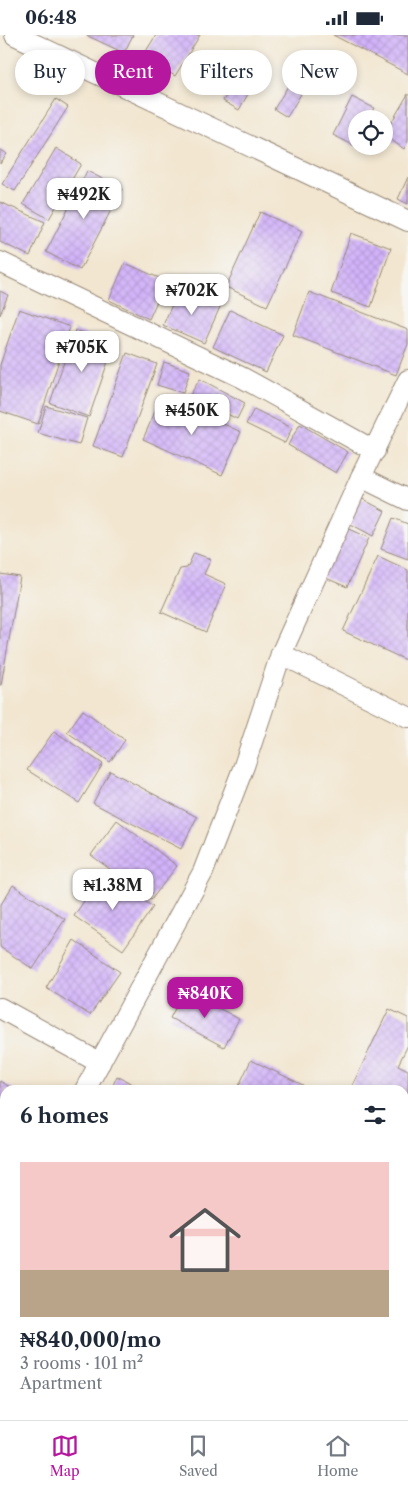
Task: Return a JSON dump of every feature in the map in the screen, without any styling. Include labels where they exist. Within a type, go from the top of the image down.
[{"type":"street","points":[[15,35],[408,221]]},
{"type":"street","points":[[0,262],[243,377],[375,451]]},
{"type":"street","points":[[88,1085],[203,872],[244,766],[281,654],[361,477],[408,380]]},
{"type":"street","points":[[361,477],[408,500]]},
{"type":"street","points":[[281,654],[408,717]]},
{"type":"street","points":[[0,1007],[100,1063]]},
{"type":"building","points":[[86,35],[133,35],[126,50],[118,50]]},
{"type":"building","points":[[156,35],[200,35],[191,50],[181,50],[181,66],[175,76],[171,74],[171,50],[147,50]]},
{"type":"building","points":[[333,35],[408,35],[408,74]]},
{"type":"building","points":[[408,94],[408,141],[404,149],[393,141],[393,120]]},
{"type":"building","points":[[226,95],[247,95],[239,110],[223,101]]},
{"type":"building","points":[[283,95],[300,95],[287,117],[274,109]]},
{"type":"building","points":[[352,97],[374,108],[373,110],[348,110],[348,142],[333,135]]},
{"type":"building","points":[[56,99],[68,107],[15,191],[2,184]]},
{"type":"building","points":[[56,148],[81,164],[49,219],[23,204]]},
{"type":"building","points":[[0,149],[7,154],[0,164]]},
{"type":"building","points":[[87,171],[122,189],[80,270],[46,252]]},
{"type":"building","points":[[408,177],[408,204],[398,199]]},
{"type":"building","points":[[0,202],[45,222],[30,256],[0,242]]},
{"type":"building","points":[[260,212],[302,231],[267,306],[226,287]]},
{"type":"building","points":[[351,233],[391,248],[371,307],[331,293]]},
{"type":"building","points":[[125,263],[166,281],[149,319],[109,300]]},
{"type":"building","points":[[179,289],[220,307],[204,343],[163,325]]},
{"type":"building","points":[[0,291],[8,295],[0,315]]},
{"type":"building","points":[[309,292],[408,330],[408,344],[396,375],[293,335]]},
{"type":"building","points":[[19,309],[70,327],[38,424],[0,411],[0,365]]},
{"type":"building","points":[[230,310],[283,335],[266,372],[213,347]]},
{"type":"building","points":[[75,330],[114,344],[89,417],[50,403]]},
{"type":"building","points":[[127,353],[157,364],[123,457],[93,446]]},
{"type":"building","points":[[164,362],[190,371],[183,393],[157,385]]},
{"type":"building","points":[[200,379],[245,403],[237,419],[190,395]]},
{"type":"building","points":[[162,396],[241,432],[222,475],[143,439]]},
{"type":"building","points":[[46,406],[87,418],[79,445],[38,433]]},
{"type":"building","points":[[254,409],[292,428],[285,443],[246,424]]},
{"type":"building","points":[[300,424],[348,452],[336,473],[288,445]]},
{"type":"building","points":[[357,496],[385,511],[373,536],[345,521]]},
{"type":"building","points":[[393,518],[408,524],[408,559],[381,549]]},
{"type":"building","points":[[344,527],[369,538],[347,587],[321,576]]},
{"type":"building","points":[[194,553],[211,559],[204,574],[226,584],[206,632],[161,612],[180,569],[187,568]]},
{"type":"building","points":[[378,556],[408,570],[408,661],[343,631]]},
{"type":"building","points":[[0,574],[20,577],[1,685],[0,685]]},
{"type":"building","points":[[83,710],[125,740],[110,762],[67,732]]},
{"type":"building","points":[[54,731],[103,764],[79,803],[27,770]]},
{"type":"building","points":[[110,771],[197,817],[181,849],[93,803]]},
{"type":"building","points":[[117,820],[177,866],[151,900],[91,855]]},
{"type":"building","points":[[103,873],[153,907],[123,950],[74,916]]},
{"type":"building","points":[[13,885],[65,919],[33,969],[0,947],[0,906]]},
{"type":"building","points":[[74,940],[120,972],[90,1015],[46,988]]},
{"type":"building","points":[[185,990],[239,1019],[224,1047],[170,1018]]},
{"type":"building","points":[[389,1009],[408,1018],[408,1045],[398,1065],[408,1070],[408,1085],[352,1085]]},
{"type":"building","points":[[251,1060],[303,1085],[239,1085]]},
{"type":"building","points":[[117,1076],[134,1085],[113,1085]]}]
